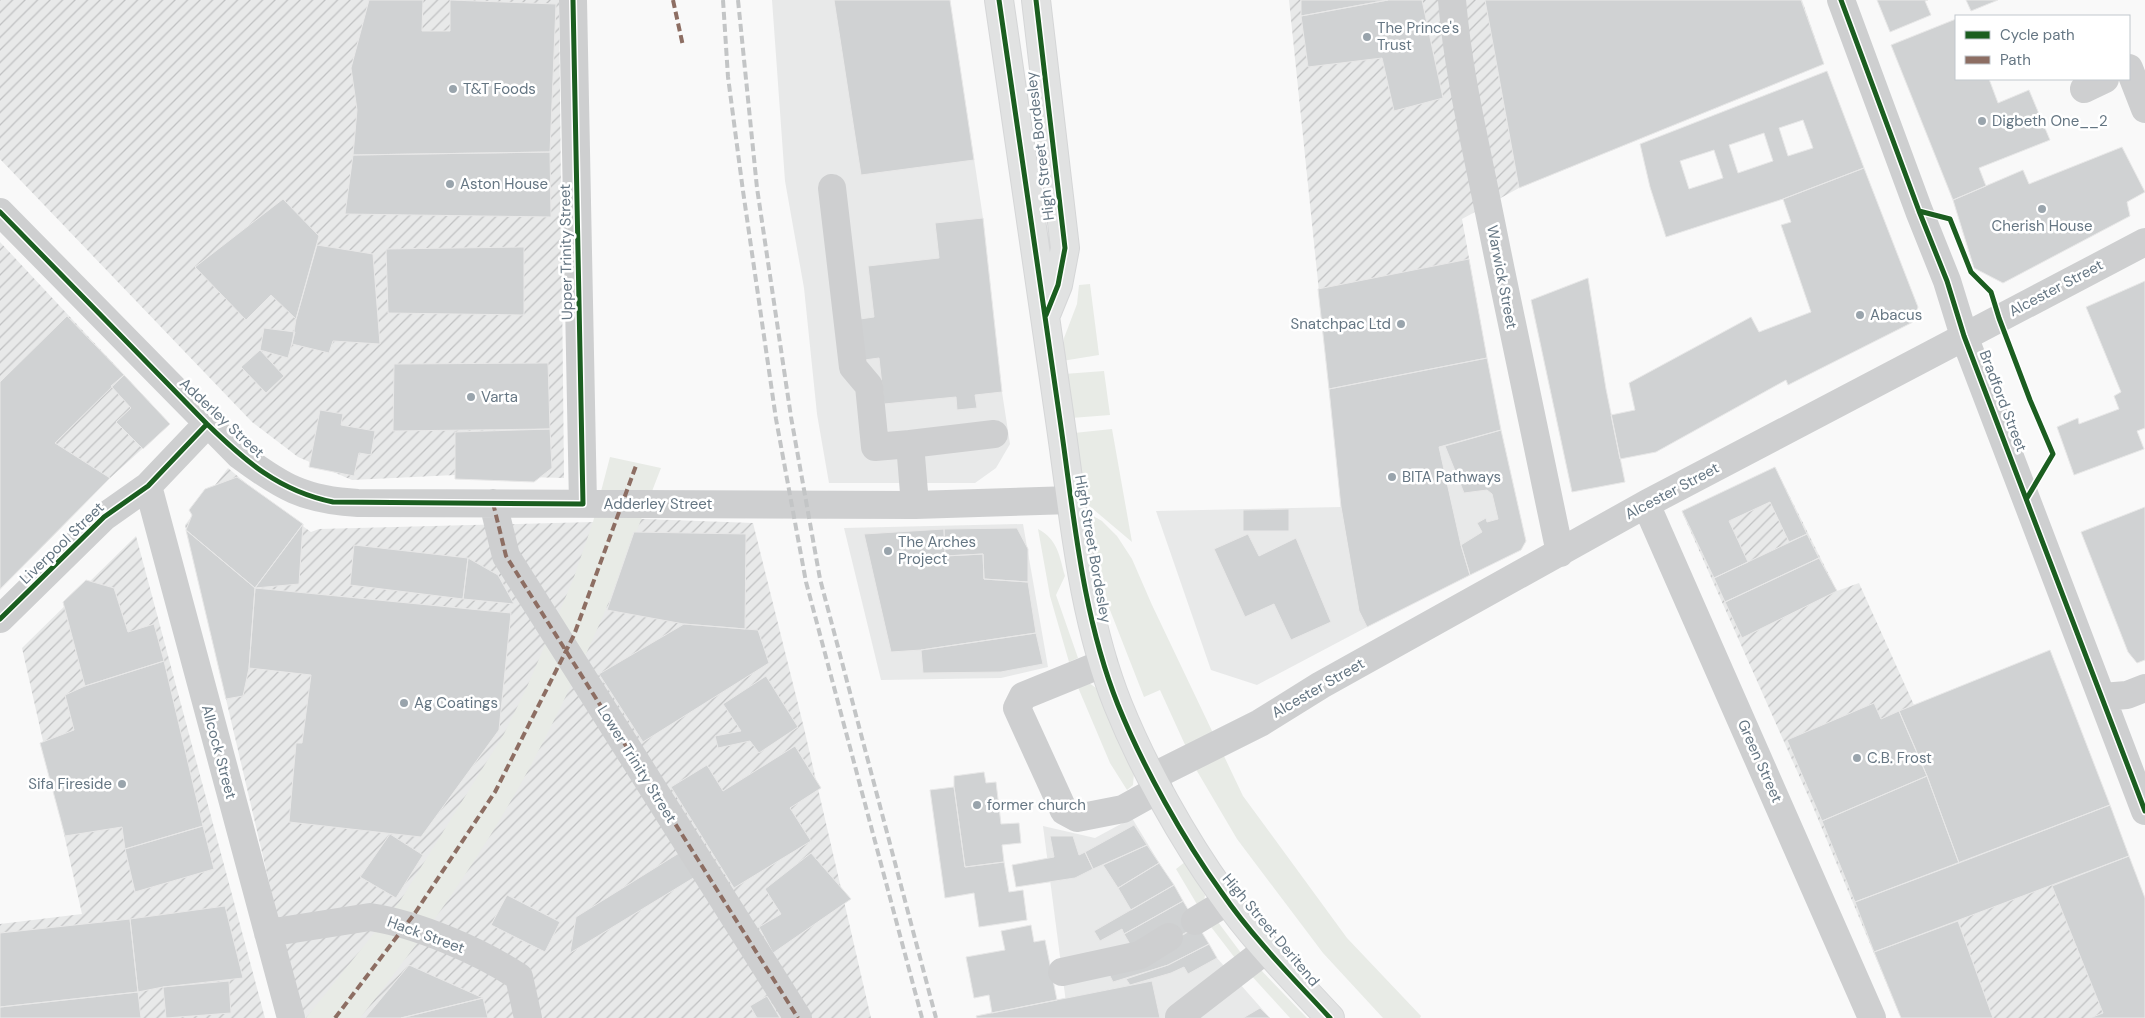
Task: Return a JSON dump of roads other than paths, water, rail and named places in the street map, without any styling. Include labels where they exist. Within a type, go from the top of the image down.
[{"type":"main road","name":"High Street Bordesley","points":[[999,0],[1088,609],[1117,704],[1136,746],[1156,783]]},
{"type":"main road","name":"High Street Bordesley","points":[[1036,0],[1064,248],[1058,285],[1045,316]]},
{"type":"main road","name":"High Street Deritend","points":[[1156,783],[1192,847],[1228,901],[1330,1018]]},
{"type":"street","name":"Upper Trinity Street","points":[[573,0],[583,504]]},
{"type":"street","name":"Warwick Street","points":[[1452,0],[1455,39],[1470,116],[1518,360],[1560,553]]},
{"type":"street","name":"Bradford Street","points":[[1841,0],[1918,211],[1947,281],[1964,336],[2145,810]]},
{"type":"street","points":[[2130,71],[2145,109]]},
{"type":"street","points":[[832,188],[853,366],[869,386],[875,447],[994,434]]},
{"type":"street","name":"Adderley Street","points":[[0,212],[207,424],[240,455],[274,480],[312,498],[333,502],[358,503],[915,505],[1071,500]]},
{"type":"street","name":"Alcester Street","points":[[1104,663],[1023,696],[1017,708],[1064,811],[1077,818],[1123,809],[1156,783],[1205,752],[1260,722],[1321,685],[1646,504],[2145,242]]},
{"type":"street","name":"Liverpool Street","points":[[0,619],[104,517],[148,486],[207,424]]},
{"type":"street","points":[[910,444],[915,505]]},
{"type":"street","name":"Allcock Street","points":[[148,486],[291,1018]]},
{"type":"street","name":"Lower Trinity Street","points":[[493,503],[506,556],[798,1018]]},
{"type":"street","name":"Green Street","points":[[1646,504],[1872,1018]]},
{"type":"street","points":[[2102,697],[2127,695],[2145,688]]},
{"type":"street","points":[[1195,921],[1228,901]]},
{"type":"street","name":"Hack Street","points":[[268,933],[370,917],[385,919],[445,940],[500,964],[519,978],[528,1018]]},
{"type":"street","points":[[1062,972],[1140,955],[1169,937]]},
{"type":"street","points":[[1179,1017],[1268,949]]},
{"type":"railway","points":[[723,0],[728,77],[743,191],[776,419],[806,582],[922,1018]]},
{"type":"railway","points":[[738,0],[757,188],[791,417],[820,579],[936,1018]]},
{"type":"place","name":"The Prince's Trust","points":[[1367,37]]},
{"type":"place","name":"T&T Foods","points":[[453,89]]},
{"type":"place","name":"Digbeth One__2","points":[[1982,121]]},
{"type":"place","name":"Aston House","points":[[450,184]]},
{"type":"place","name":"Cherish House","points":[[2042,209]]},
{"type":"place","name":"Abacus","points":[[1860,315]]},
{"type":"place","name":"Snatchpac Ltd","points":[[1401,324]]},
{"type":"place","name":"Varta","points":[[471,397]]},
{"type":"place","name":"BITA Pathways","points":[[1392,477]]},
{"type":"place","name":"The Arches Project","points":[[888,551]]},
{"type":"place","name":"Ag Coatings","points":[[404,703]]},
{"type":"place","name":"C.B. Frost","points":[[1857,758]]},
{"type":"place","name":"Sifa Fireside","points":[[122,784]]},
{"type":"place","name":"former church","points":[[977,805]]}]
